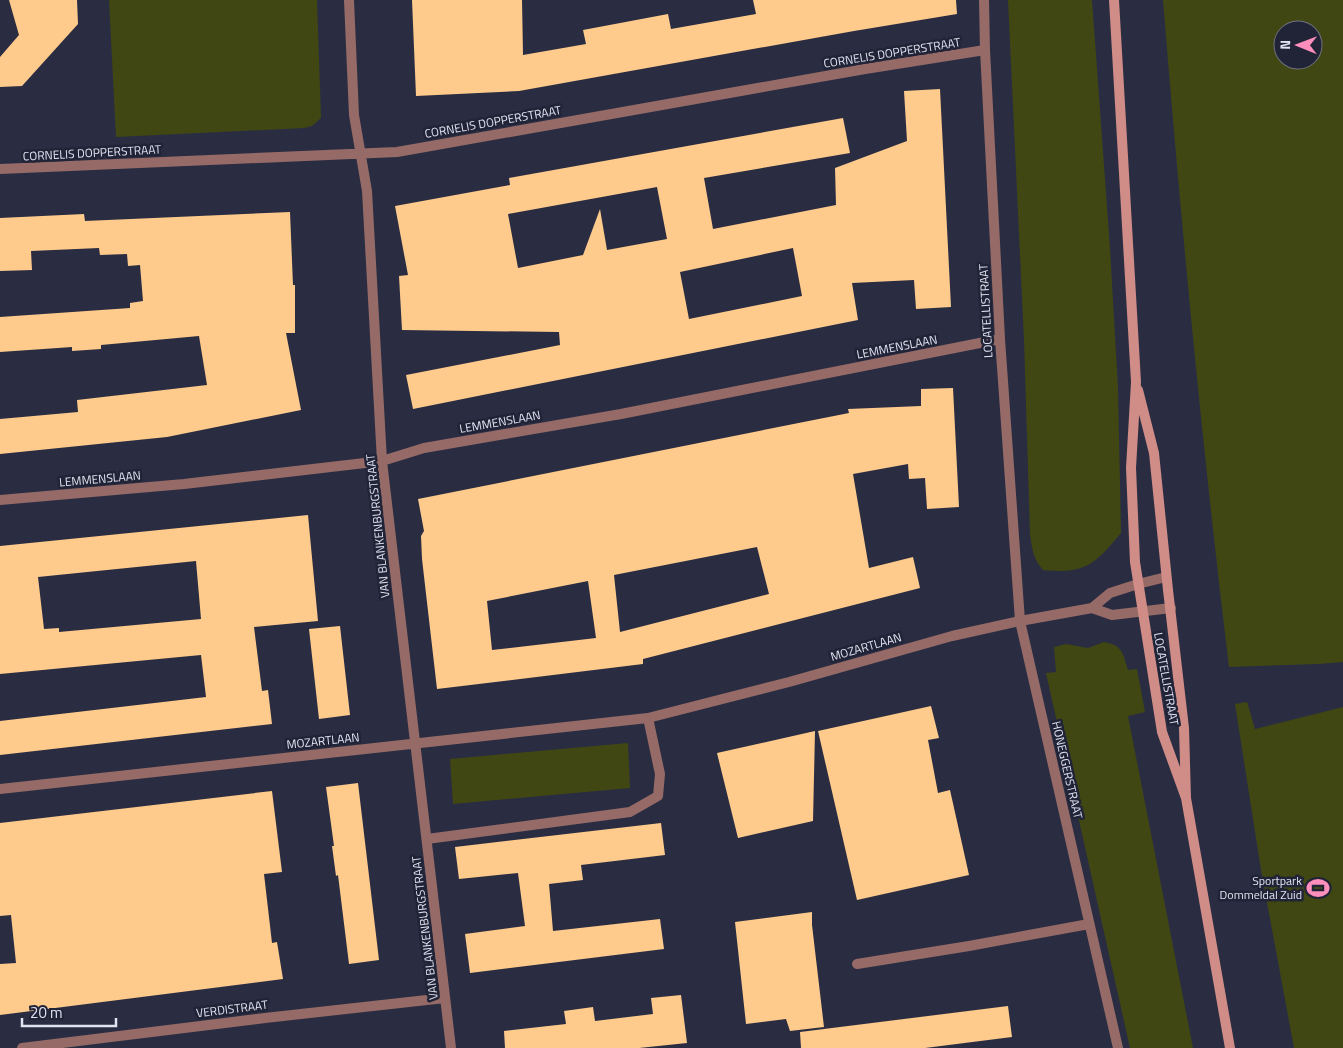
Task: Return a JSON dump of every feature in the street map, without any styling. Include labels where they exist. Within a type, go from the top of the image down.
[{"type":"main road","name":"LOCATELLISTRAAT","points":[[1114,0],[1136,382],[1131,468],[1135,562],[1162,732],[1186,798]]},
{"type":"main road","name":"LOCATELLISTRAAT","points":[[1136,382],[1154,453],[1166,577],[1184,728],[1186,798],[1230,1048]]},
{"type":"street","name":"VAN BLANKENBURGSTRAAT","points":[[348,0],[354,115],[367,191],[382,461],[451,1048]]},
{"type":"street","name":"LOCATELLISTRAAT","points":[[984,0],[1000,339],[1020,621]]},
{"type":"street","name":"CORNELIS DOPPERSTRAAT","points":[[0,169],[397,152],[865,69],[985,50]]},
{"type":"street","name":"LEMMENSLAAN","points":[[0,500],[184,484],[382,461],[424,448],[621,414],[1000,339]]},
{"type":"street","name":"MOZARTLAAN","points":[[1092,608],[1110,593],[1166,577]]},
{"type":"street","name":"MOZARTLAAN","points":[[0,789],[648,718],[789,682],[952,636],[1020,621],[1092,608],[1112,615],[1171,608]]},
{"type":"street","name":"HONEGGERSTRAAT","points":[[1020,621],[1118,1048]]},
{"type":"street","points":[[427,839],[630,812],[658,796],[660,774],[648,718]]},
{"type":"street","points":[[857,964],[1089,924]]},
{"type":"street","name":"VERDISTRAAT","points":[[22,1048],[284,1015],[445,998]]},
{"type":"green space","points":[[109,0],[317,0],[321,118],[312,126],[304,128],[116,137]]},
{"type":"green space","points":[[1008,0],[1092,0],[1118,388],[1121,533],[1096,560],[1088,565],[1070,570],[1043,570],[1032,549],[1030,534],[1024,340]]},
{"type":"green space","points":[[1163,0],[1343,0],[1343,662],[1229,667],[1201,417]]},
{"type":"green space","points":[[1104,642],[1119,648],[1128,670],[1137,669],[1145,712],[1128,716],[1193,1048],[1130,1048],[1046,673],[1056,672],[1054,647],[1066,644],[1088,648]]},
{"type":"green space","name":"Sportpark Dommeldal Zuid","points":[[1247,702],[1255,729],[1343,707],[1343,1048],[1294,1048],[1261,870],[1235,704]]},
{"type":"green space","points":[[628,743],[630,788],[453,804],[450,759]]},
{"type":"building","points":[[9,0],[77,0],[78,24],[22,86],[0,87],[0,57],[19,35]]},
{"type":"building","points":[[412,0],[522,0],[523,55],[586,44],[583,30],[668,14],[671,29],[756,14],[753,0],[956,0],[957,14],[519,91],[416,96]]},
{"type":"building","points":[[940,89],[951,307],[916,309],[914,280],[852,283],[858,320],[413,409],[406,375],[560,345],[559,332],[402,330],[399,276],[408,275],[395,206],[510,185],[509,178],[843,118],[850,153],[704,178],[713,229],[836,205],[835,168],[907,141],[904,91]],"holes":[[[657,187],[667,239],[607,250],[600,209],[583,255],[518,268],[508,214]],[[793,248],[802,296],[689,319],[680,272]]]},
{"type":"building","points":[[290,212],[293,285],[295,285],[295,333],[286,333],[301,410],[167,437],[0,454],[0,419],[78,412],[77,400],[207,385],[199,336],[101,345],[101,349],[72,351],[72,347],[0,352],[0,317],[130,308],[130,303],[143,301],[140,265],[128,266],[127,254],[100,255],[99,248],[31,251],[32,270],[0,271],[0,218],[84,214],[85,221]]},
{"type":"building","points":[[953,388],[959,507],[927,509],[925,478],[909,479],[908,464],[853,474],[869,568],[913,557],[920,588],[643,659],[643,664],[437,689],[422,559],[421,536],[424,531],[418,499],[849,413],[848,409],[921,406],[921,389]],"holes":[[[757,547],[769,594],[620,632],[614,575]],[[588,581],[596,638],[492,650],[487,601]]]},
{"type":"building","points":[[308,515],[318,621],[254,627],[262,691],[268,690],[272,724],[0,755],[0,721],[206,697],[201,655],[0,674],[0,546]],"holes":[[[196,561],[201,619],[59,632],[59,628],[44,629],[38,577]]]},
{"type":"building","points":[[340,626],[350,715],[319,719],[309,629]]},
{"type":"building","points":[[931,706],[939,738],[928,740],[938,793],[950,790],[969,875],[857,900],[818,731]]},
{"type":"building","points":[[815,731],[813,821],[738,838],[717,753]]},
{"type":"building","points":[[358,783],[379,960],[349,964],[338,875],[336,876],[332,846],[334,846],[326,787]]},
{"type":"building","points":[[272,791],[282,872],[264,874],[272,943],[277,942],[283,979],[0,1015],[0,964],[16,963],[11,915],[0,916],[0,823]]},
{"type":"building","points":[[661,823],[665,855],[581,865],[583,880],[549,884],[553,931],[660,919],[664,949],[470,973],[465,934],[525,926],[518,873],[459,879],[455,847]]},
{"type":"building","points":[[812,912],[824,1027],[790,1031],[786,1019],[746,1024],[735,922]]},
{"type":"building","points":[[681,995],[687,1043],[639,1048],[505,1048],[504,1031],[566,1024],[564,1011],[593,1007],[595,1021],[653,1014],[651,998]]},
{"type":"building","points":[[1008,1006],[1012,1037],[925,1048],[801,1048],[800,1032]]},
{"type":"place","name":"Sportpark Dommeldal Zuid","points":[[1318,888]]}]
